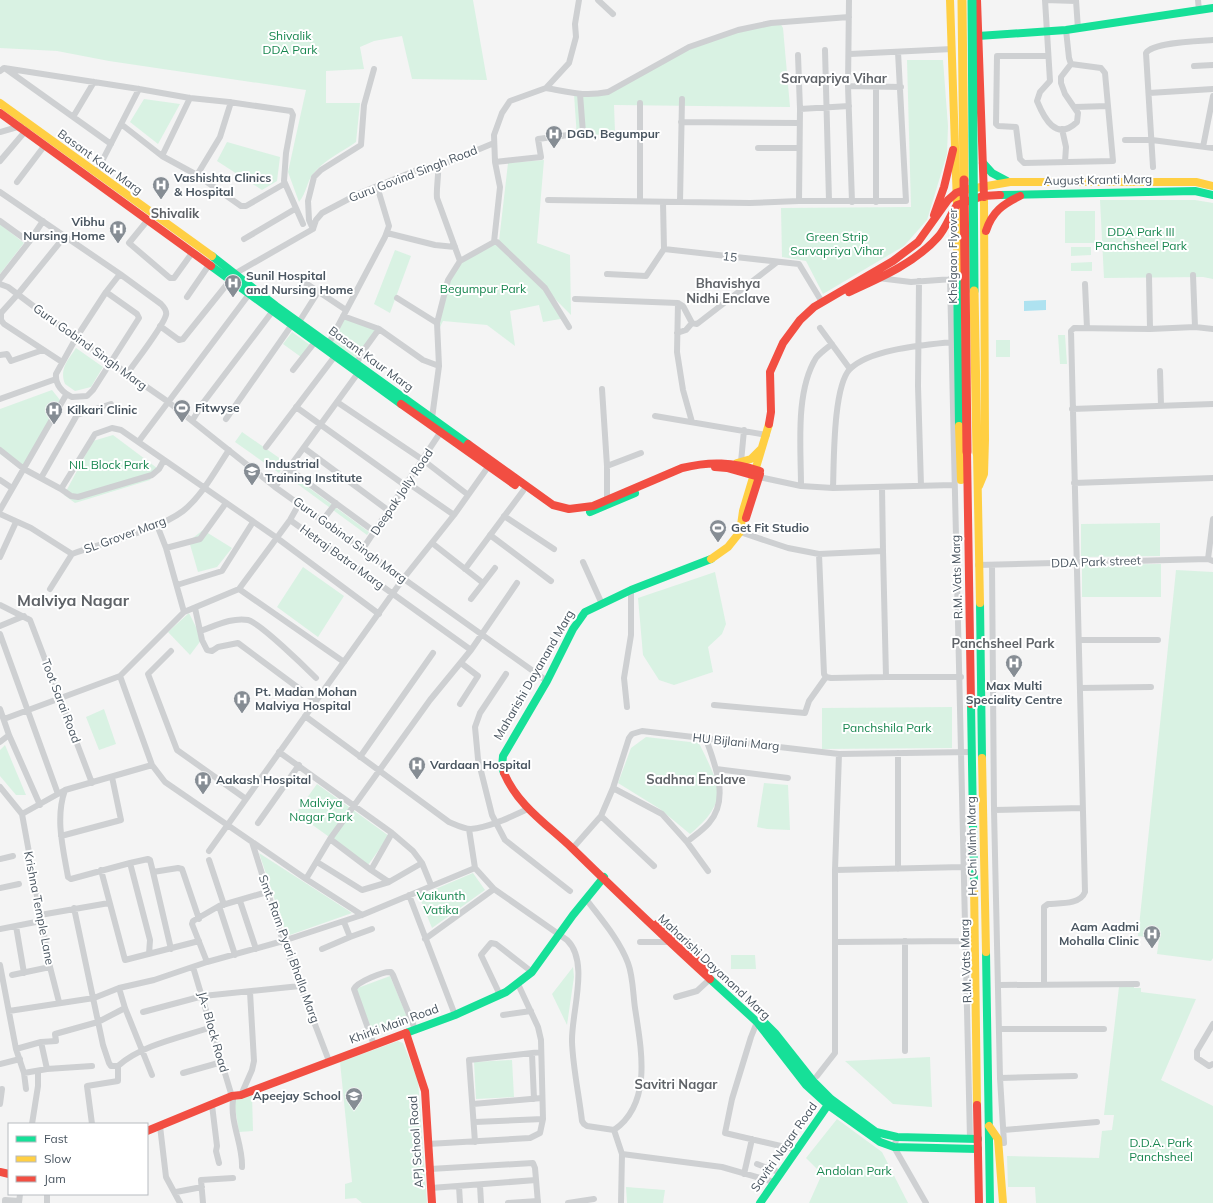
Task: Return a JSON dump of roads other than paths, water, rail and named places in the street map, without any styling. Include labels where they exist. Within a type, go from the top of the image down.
[{"type":"main road","points":[[950,0],[957,205],[954,277],[962,496],[967,513]]},
{"type":"main road","points":[[969,0],[978,36],[984,186],[983,242],[985,440],[984,474],[978,490]]},
{"type":"main road","name":"Khelgaon Flyover","points":[[967,513],[969,0]]},
{"type":"main road","name":"Khelgaon Flyover","points":[[969,0],[978,490]]},
{"type":"main road","points":[[978,36],[1078,29],[1213,8]]},
{"type":"main road","name":"Basant Kaur Marg","points":[[0,103],[44,145],[147,221],[209,265],[233,276],[272,312],[329,343],[357,368],[442,430],[488,467],[552,509],[569,513],[585,513],[601,509],[693,468],[739,466]]},
{"type":"main road","name":"Basant Kaur Marg","points":[[0,113],[25,127],[96,174],[296,324],[314,342],[357,368]]},
{"type":"main road","points":[[954,122],[958,132],[968,136],[977,131],[981,122]]},
{"type":"main road","points":[[923,235],[936,211],[954,147]]},
{"type":"main road","points":[[983,163],[992,173],[1010,182]]},
{"type":"main road","name":"August Kranti Marg","points":[[956,193],[984,186],[1010,182],[1196,182],[1213,186]]},
{"type":"main road","name":"August Kranti Marg","points":[[957,205],[983,196],[1027,193],[1196,191],[1213,195]]},
{"type":"main road","points":[[823,304],[908,250],[923,235],[948,200],[956,193]]},
{"type":"main road","points":[[983,242],[989,220],[994,211],[1005,202],[1027,193]]},
{"type":"main road","points":[[844,292],[878,278],[926,249],[938,237],[957,205]]},
{"type":"main road","points":[[954,277],[960,264],[970,260],[980,264],[984,273]]},
{"type":"main road","name":"Maharishi Dayanand Marg","points":[[772,1035],[669,942],[572,848],[528,809],[516,796],[509,784],[504,773],[502,761],[505,750],[547,681],[580,617],[589,609],[631,590],[716,557],[728,547],[741,528],[749,511],[771,412],[769,378],[774,361],[794,327],[807,314],[823,304]]},
{"type":"main road","name":"Maharishi Dayanand Marg","points":[[741,528],[743,511],[750,487],[757,474],[773,426],[773,383],[777,364],[798,330],[823,304]]},
{"type":"main road","name":"Basant Kaur Marg","points":[[442,430],[546,501],[553,505],[569,509],[585,508],[682,468],[709,462],[739,466],[757,474]]},
{"type":"main road","points":[[750,487],[739,466],[756,455],[764,445]]},
{"type":"main road","name":"Ho Chi Minh Marg","points":[[978,490],[978,565],[990,1203]]},
{"type":"main road","name":"Ho Chi Minh Marg","points":[[967,513],[966,752],[975,1143],[979,1203]]},
{"type":"main road","name":"Maharishi Dayanand Marg","points":[[602,877],[682,945],[772,1035],[806,1085],[876,1132],[897,1137],[936,1138],[957,1144]]},
{"type":"main road","name":"Khirki Main Road","points":[[148,1131],[212,1105],[455,1015],[500,995],[518,984],[532,972],[602,877]]},
{"type":"main road","name":"APJ School Road","points":[[406,1033],[425,1091],[432,1203]]},
{"type":"main road","name":"Maharishi Dayanand Marg","points":[[830,1102],[880,1142],[894,1147],[936,1148],[957,1144],[975,1143]]},
{"type":"main road","name":"Savitri Nagar Road","points":[[760,1203],[830,1102]]},
{"type":"main road","points":[[989,1126],[998,1139],[1003,1203]]},
{"type":"main road","points":[[936,1138],[936,1148]]},
{"type":"street","points":[[494,242],[500,187],[495,162],[494,136],[502,113],[510,101],[546,88],[570,61],[576,37],[575,24],[579,0]]},
{"type":"street","points":[[598,0],[613,14]]},
{"type":"street","points":[[849,0],[850,54],[848,86],[852,202]]},
{"type":"street","points":[[1071,64],[1061,77],[1061,83],[1065,94],[1078,113],[1076,122],[1072,126],[1062,129],[1051,127],[1045,120],[1037,101],[1040,92],[1050,81],[1045,0],[1076,0],[1078,29]]},
{"type":"street","points":[[1198,0],[1199,10]]},
{"type":"street","points":[[546,88],[594,95],[608,92],[689,47],[738,30],[771,24],[849,17]]},
{"type":"street","points":[[1066,30],[1068,58],[1071,64]]},
{"type":"street","points":[[1153,167],[1146,55],[1148,50],[1157,46],[1213,40]]},
{"type":"street","points":[[825,50],[828,201]]},
{"type":"street","points":[[850,54],[952,50]]},
{"type":"street","points":[[548,200],[750,203],[799,201],[906,201],[898,52]]},
{"type":"street","points":[[798,55],[800,109],[799,201]]},
{"type":"street","points":[[1048,56],[997,56],[996,122],[998,126],[1016,127],[1022,163],[1113,161],[1106,76],[1103,70],[1071,64]]},
{"type":"street","points":[[1194,66],[1213,64]]},
{"type":"street","points":[[313,229],[309,220],[308,201],[314,177],[321,170],[361,145],[364,105],[374,69]]},
{"type":"street","points":[[2,70],[94,82],[190,98],[289,110],[292,113],[286,153],[284,184],[303,224]]},
{"type":"street","points":[[2,70],[111,144]]},
{"type":"street","points":[[73,117],[94,82]]},
{"type":"street","points":[[848,86],[901,87]]},
{"type":"street","points":[[876,86],[876,202]]},
{"type":"street","points":[[96,174],[140,89]]},
{"type":"street","points":[[1149,93],[1213,89]]},
{"type":"street","points":[[495,162],[541,157],[538,139],[583,133],[580,94]]},
{"type":"street","points":[[1203,147],[1213,96]]},
{"type":"street","points":[[162,156],[190,98]]},
{"type":"street","points":[[680,202],[682,99]]},
{"type":"street","points":[[197,175],[220,137],[231,102]]},
{"type":"street","points":[[640,103],[640,202]]},
{"type":"street","points":[[800,109],[849,106]]},
{"type":"street","points":[[1075,107],[1108,106]]},
{"type":"street","points":[[681,122],[799,123]]},
{"type":"street","points":[[121,124],[162,156],[197,175],[241,206],[246,206],[284,184]]},
{"type":"street","points":[[0,132],[25,127]]},
{"type":"street","points":[[0,161],[25,127]]},
{"type":"street","points":[[1062,129],[1066,147],[1065,162]]},
{"type":"street","points":[[1126,140],[1152,140],[1213,148]]},
{"type":"street","name":"Guru Govind Singh Road","points":[[233,276],[313,229],[316,220],[322,213],[355,195],[417,170],[450,161],[465,153],[494,143]]},
{"type":"street","points":[[17,182],[44,145]]},
{"type":"street","points":[[758,148],[799,148]]},
{"type":"street","points":[[438,164],[440,177],[436,191],[437,198],[460,261]]},
{"type":"street","points":[[329,343],[387,233],[389,226],[377,186]]},
{"type":"street","points":[[0,192],[120,274],[164,307],[166,315],[160,326],[127,374]]},
{"type":"street","points":[[607,274],[646,276],[664,249],[663,202]]},
{"type":"street","points":[[244,239],[295,209]]},
{"type":"street","points":[[0,221],[29,242]]},
{"type":"street","points":[[147,221],[129,243],[170,278],[174,278],[192,253]]},
{"type":"street","points":[[0,279],[43,222]]},
{"type":"street","points":[[387,233],[435,245],[455,247]]},
{"type":"street","points":[[62,362],[2,325],[1,313],[65,236]]},
{"type":"street","points":[[430,421],[439,366],[437,323],[448,280],[460,261],[494,242]]},
{"type":"street","points":[[494,242],[497,242],[545,288],[569,327]]},
{"type":"street","name":"15","points":[[664,249],[800,265],[823,304]]},
{"type":"street","points":[[677,333],[686,330],[692,323],[700,323],[776,263]]},
{"type":"street","points":[[187,297],[209,265]]},
{"type":"street","points":[[106,292],[137,314],[139,318],[110,361],[93,390],[87,396],[72,397],[66,395],[60,389],[56,379],[56,374],[76,338],[106,292],[120,274]]},
{"type":"street","points":[[1193,275],[1195,327]]},
{"type":"street","points":[[160,326],[179,340],[183,339],[233,276]]},
{"type":"street","points":[[1149,276],[1150,329]]},
{"type":"street","points":[[878,278],[919,282],[954,277]]},
{"type":"street","name":"R.M. Vats Marg","points":[[954,277],[952,342],[954,485],[961,677],[966,752],[963,867],[965,941],[975,1143]]},
{"type":"street","points":[[298,278],[345,313],[379,329],[423,360],[439,366]]},
{"type":"street","points":[[919,282],[920,345],[918,386],[920,486]]},
{"type":"street","name":"Guru Gobind Singh Marg","points":[[0,284],[8,287],[76,338],[168,401],[275,487],[547,681]]},
{"type":"street","points":[[1085,284],[1087,328]]},
{"type":"street","points":[[226,419],[318,292]]},
{"type":"street","points":[[138,441],[250,293]]},
{"type":"street","points":[[397,298],[437,323]]},
{"type":"street","points":[[574,299],[678,303],[683,306],[692,323]]},
{"type":"street","points":[[678,303],[677,352],[692,422]]},
{"type":"street","points":[[192,421],[203,403],[272,312]]},
{"type":"street","points":[[1044,985],[1044,908],[1048,904],[1079,901],[1085,892],[1071,331],[1074,328],[1150,329],[1195,327],[1213,329]]},
{"type":"street","points":[[820,328],[850,369]]},
{"type":"street","points":[[275,487],[322,425],[357,368],[366,347],[379,329]]},
{"type":"street","points":[[293,370],[314,342]]},
{"type":"street","points":[[833,488],[837,408],[845,377],[850,369],[868,356],[920,345],[952,342]]},
{"type":"street","points":[[801,486],[803,402],[809,374],[817,356],[832,344]]},
{"type":"street","points":[[0,355],[7,354],[12,361],[43,350]]},
{"type":"street","points":[[266,447],[335,356]]},
{"type":"street","points":[[1160,371],[1161,406]]},
{"type":"street","points":[[0,399],[56,379]]},
{"type":"street","points":[[602,389],[607,466],[607,499]]},
{"type":"street","points":[[0,510],[66,395]]},
{"type":"street","points":[[337,402],[423,460],[467,494]]},
{"type":"street","points":[[41,478],[77,415],[111,404]]},
{"type":"street","points":[[1072,409],[1213,404]]},
{"type":"street","points":[[296,407],[407,485],[454,515]]},
{"type":"street","points":[[655,416],[767,435]]},
{"type":"street","points":[[61,489],[95,434],[112,428],[121,430],[277,538],[379,614]]},
{"type":"street","name":"Deepak Jolly Road","points":[[362,550],[407,485],[442,430]]},
{"type":"street","points":[[739,466],[744,430]]},
{"type":"street","points":[[304,448],[389,511]]},
{"type":"street","points":[[0,450],[24,469],[71,496],[78,497],[152,475],[159,469],[164,460]]},
{"type":"street","name":"SL Grover Marg","points":[[0,514],[31,528],[72,554],[157,525],[184,510],[204,488],[229,450]]},
{"type":"street","points":[[607,466],[641,453]]},
{"type":"street","points":[[209,851],[403,579],[454,515],[467,494],[488,467]]},
{"type":"street","points":[[289,469],[375,532]]},
{"type":"street","points":[[757,474],[801,486],[833,488],[954,485]]},
{"type":"street","points":[[1074,483],[1213,478]]},
{"type":"street","points":[[0,480],[12,488]]},
{"type":"street","points":[[882,487],[886,677]]},
{"type":"street","points":[[465,569],[523,491]]},
{"type":"street","points":[[166,548],[200,539],[226,503]]},
{"type":"street","points":[[322,521],[336,503]]},
{"type":"street","points":[[4,719],[120,676],[184,612],[239,589],[290,520],[300,504]]},
{"type":"street","points":[[504,516],[554,549]]},
{"type":"street","points":[[1210,560],[1213,519]]},
{"type":"street","name":"Hetraj Batra Marg","points":[[290,520],[471,650]]},
{"type":"street","points":[[0,557],[16,522]]},
{"type":"street","points":[[177,586],[222,571],[253,522]]},
{"type":"street","points":[[157,525],[166,548],[184,612]]},
{"type":"street","points":[[741,528],[788,548],[819,554],[883,551]]},
{"type":"street","points":[[490,535],[551,580]]},
{"type":"street","points":[[432,543],[483,583]]},
{"type":"street","points":[[50,589],[72,554]]},
{"type":"street","points":[[819,554],[823,670],[826,676]]},
{"type":"street","name":"DDA Park street","points":[[978,565],[1210,560]]},
{"type":"street","points":[[582,562],[602,604]]},
{"type":"street","points":[[992,565],[994,810],[1000,1078],[1004,1143]]},
{"type":"street","points":[[471,599],[495,568]]},
{"type":"street","points":[[306,879],[330,839],[356,806],[430,700],[471,650],[480,634],[517,583]]},
{"type":"street","points":[[239,589],[344,662]]},
{"type":"street","points":[[627,707],[624,678],[631,635],[631,590]]},
{"type":"street","points":[[0,605],[24,616]]},
{"type":"street","points":[[195,608],[200,631],[207,650],[212,651],[218,647],[238,643],[316,701]]},
{"type":"street","points":[[0,626],[24,616]]},
{"type":"street","name":"Toot Sarai Road","points":[[24,616],[30,620],[92,783]]},
{"type":"street","points":[[200,631],[229,620],[249,620],[284,647],[316,678]]},
{"type":"street","points":[[0,634],[58,794]]},
{"type":"street","points":[[1079,640],[1158,640]]},
{"type":"street","points":[[171,651],[148,674],[177,750],[246,798]]},
{"type":"street","points":[[360,756],[433,653]]},
{"type":"street","points":[[460,704],[478,676],[461,663]]},
{"type":"street","points":[[506,674],[480,713],[475,727],[478,759],[495,823],[505,840],[570,891]]},
{"type":"street","points":[[120,676],[152,765],[165,782],[306,879],[362,915]]},
{"type":"street","points":[[826,676],[961,677]]},
{"type":"street","points":[[714,705],[805,713],[809,701],[826,676]]},
{"type":"street","points":[[1080,688],[1151,687]]},
{"type":"street","points":[[0,709],[9,735],[40,806]]},
{"type":"street","points":[[305,716],[449,822],[469,829],[495,823],[528,809]]},
{"type":"street","name":"HU Bijlani Marg","points":[[572,848],[601,816],[613,788],[629,738],[632,734],[642,731],[706,740],[839,754],[966,752]]},
{"type":"street","points":[[0,742],[9,735]]},
{"type":"street","points":[[687,842],[710,823],[720,795],[716,769],[706,740]]},
{"type":"street","points":[[279,752],[392,833],[413,852],[422,864],[431,885]]},
{"type":"street","points":[[898,753],[898,869]]},
{"type":"street","points":[[817,1076],[835,1053],[835,870],[839,754]]},
{"type":"street","points":[[0,787],[22,814],[40,806],[65,790],[152,765]]},
{"type":"street","points":[[258,823],[299,765]]},
{"type":"street","points":[[716,769],[788,778]]},
{"type":"street","points":[[61,836],[121,820],[112,777]]},
{"type":"street","points":[[613,788],[662,814],[687,842],[708,871]]},
{"type":"street","points":[[65,790],[61,807],[61,836],[69,878],[148,858],[150,860],[171,949]]},
{"type":"street","points":[[0,800],[6,794]]},
{"type":"street","points":[[994,810],[1083,808]]},
{"type":"street","name":"Krishna Temple Lane","points":[[22,814],[50,967],[59,1002]]},
{"type":"street","points":[[601,816],[654,866]]},
{"type":"street","points":[[469,829],[475,868],[494,889],[559,934],[573,946],[576,953],[578,974],[572,1028],[572,1044],[582,1121],[588,1126],[614,1130],[626,1122],[630,1116],[642,1082],[643,1070],[628,963],[613,934],[586,899]]},
{"type":"street","points":[[371,870],[392,833]]},
{"type":"street","points":[[330,839],[389,882]]},
{"type":"street","name":"Smt. Ram Pyari Bhalla Marg","points":[[252,842],[283,941],[329,1061]]},
{"type":"street","points":[[0,859],[13,856]]},
{"type":"street","points":[[210,860],[235,955]]},
{"type":"street","points":[[317,862],[362,890],[389,882],[422,864]]},
{"type":"street","points":[[130,863],[150,940],[149,954]]},
{"type":"street","points":[[835,870],[963,867]]},
{"type":"street","points":[[153,872],[178,868],[182,869],[199,919]]},
{"type":"street","points":[[0,1007],[8,1008],[94,998],[119,988],[154,980],[207,962],[256,949],[344,922],[475,868]]},
{"type":"street","points":[[101,870],[125,960],[199,941]]},
{"type":"street","points":[[0,888],[19,884]]},
{"type":"street","points":[[426,939],[494,889]]},
{"type":"street","points":[[207,962],[192,924],[193,921],[222,905],[267,892]]},
{"type":"street","points":[[409,895],[455,1015]]},
{"type":"street","points":[[240,901],[256,949]]},
{"type":"street","points":[[0,929],[16,926],[74,908],[109,903]]},
{"type":"street","points":[[74,908],[98,1022],[109,1063],[112,1066],[118,1066],[127,1058],[141,1050],[212,1027]]},
{"type":"street","points":[[344,922],[350,937]]},
{"type":"street","points":[[16,926],[24,973]]},
{"type":"street","points":[[322,949],[372,929]]},
{"type":"street","points":[[905,941],[905,1051]]},
{"type":"street","points":[[835,942],[965,941]]},
{"type":"street","points":[[640,942],[669,942]]},
{"type":"street","points":[[500,995],[481,955],[492,944],[496,944],[532,972]]},
{"type":"street","points":[[0,965],[16,1049],[24,1073],[26,1089]]},
{"type":"street","points":[[12,975],[50,967]]},
{"type":"street","name":"JA- Block Road","points":[[193,967],[222,1062],[236,1096]]},
{"type":"street","points":[[374,1045],[354,989],[358,984],[386,972],[391,972],[393,975],[415,1029]]},
{"type":"street","points":[[676,997],[697,991],[710,979]]},
{"type":"street","points":[[428,1144],[530,1138],[537,1136],[542,1129],[541,1052],[538,1027],[518,984]]},
{"type":"street","points":[[999,985],[1137,984]]},
{"type":"street","points":[[143,1012],[203,996],[300,986]]},
{"type":"street","points":[[119,988],[141,1050],[152,1074]]},
{"type":"street","points":[[242,1167],[233,1117],[236,1096],[252,1070],[254,1062],[250,992]]},
{"type":"street","points":[[16,1049],[41,1042],[56,1041],[55,1034],[98,1022],[125,1008]]},
{"type":"street","points":[[503,1015],[531,1011]]},
{"type":"street","points":[[757,1022],[732,1099],[725,1132],[798,1150]]},
{"type":"street","points":[[1213,1024],[1197,1051],[1197,1058],[1209,1066],[1213,1064]]},
{"type":"street","points":[[999,1029],[1104,1029]]},
{"type":"street","points":[[41,1042],[47,1069]]},
{"type":"street","points":[[475,1142],[475,1122],[469,1060],[541,1052]]},
{"type":"street","points":[[532,1054],[534,1099]]},
{"type":"street","points":[[0,1064],[20,1059]]},
{"type":"street","points":[[183,1073],[222,1062]]},
{"type":"street","points":[[24,1073],[47,1069],[92,1066]]},
{"type":"street","points":[[92,1123],[87,1086],[118,1081],[118,1066]]},
{"type":"street","points":[[32,1123],[38,1086],[38,1071]]},
{"type":"street","points":[[1000,1078],[1075,1076]]},
{"type":"street","points":[[0,1104],[2,1089]]},
{"type":"street","points":[[473,1104],[542,1098]]},
{"type":"street","points":[[212,1105],[217,1146],[216,1151],[219,1163]]},
{"type":"street","points":[[475,1122],[543,1119]]},
{"type":"street","points":[[1004,1130],[1097,1122]]},
{"type":"street","points":[[160,1126],[166,1177],[176,1192],[180,1203]]},
{"type":"street","points":[[614,1130],[622,1154],[621,1203]]},
{"type":"street","points":[[897,1137],[894,1147],[926,1203]]},
{"type":"street","points":[[744,1174],[752,1139]]},
{"type":"street","points":[[622,1154],[722,1167],[774,1182]]},
{"type":"street","points":[[430,1168],[528,1162],[533,1163],[535,1168],[538,1202],[508,1203]]},
{"type":"street","points":[[757,1164],[781,1173]]},
{"type":"street","points":[[203,1203],[201,1180],[232,1178]]},
{"type":"street","points":[[431,1188],[536,1180]]},
{"type":"street","points":[[480,1184],[481,1203]]},
{"type":"street","points":[[459,1186],[460,1203]]},
{"type":"street","points":[[176,1192],[202,1187]]},
{"type":"street","points":[[568,1203],[594,1199]]},
{"type":"street","points":[[5,1203],[6,1200],[19,1202]]},
{"type":"water","points":[[1046,300],[1046,310],[1024,311],[1024,301]]},
{"type":"place","name":"DGD, Begumpur","points":[[554,149]]},
{"type":"place","name":"Vashishta Clinics & Hospital","points":[[161,200]]},
{"type":"place","name":"Vibhu Nursing Home","points":[[118,244]]},
{"type":"place","name":"Sunil Hospital and Nursing Home","points":[[233,298]]},
{"type":"place","name":"Fitwyse","points":[[182,423]]},
{"type":"place","name":"Kilkari Clinic","points":[[54,425]]},
{"type":"place","name":"Industrial Training Institute","points":[[252,486]]},
{"type":"place","name":"Get Fit Studio","points":[[718,543]]},
{"type":"place","name":"Max Multi Speciality Centre","points":[[1014,678]]},
{"type":"place","name":"Pt. Madan Mohan Malviya Hospital","points":[[242,714]]},
{"type":"place","name":"Vardaan Hospital","points":[[417,780]]},
{"type":"place","name":"Aakash Hospital","points":[[203,795]]},
{"type":"place","name":"Aam Aadmi Mohalla Clinic","points":[[1152,949]]},
{"type":"place","name":"Apeejay School","points":[[354,1111]]},
{"type":"district","name":"Sarvapriya Vihar","points":[[834,78]]},
{"type":"district","name":"Shivalik","points":[[175,213]]},
{"type":"district","name":"Bhavishya Nidhi Enclave","points":[[728,290]]},
{"type":"district","name":"Malviya Nagar","points":[[73,600]]},
{"type":"district","name":"Panchsheel Park","points":[[1003,643]]},
{"type":"district","name":"Sadhna Enclave","points":[[696,779]]},
{"type":"district","name":"Savitri Nagar","points":[[676,1084]]},
{"type":"park label","name":"Shivalik DDA Park","points":[[290,43]]},
{"type":"park label","name":"DDA Park III Panchsheel Park","points":[[1141,239]]},
{"type":"park label","name":"Green Strip Sarvapriya Vihar","points":[[837,244]]},
{"type":"park label","name":"Begumpur Park","points":[[483,289]]},
{"type":"park label","name":"NIL Block Park","points":[[109,465]]},
{"type":"park label","name":"Panchshila Park","points":[[887,728]]},
{"type":"park label","name":"Malviya Nagar Park","points":[[321,810]]},
{"type":"park label","name":"Vaikunth Vatika","points":[[441,903]]},
{"type":"park label","name":"D.D.A. Park Panchsheel","points":[[1161,1150]]},
{"type":"park label","name":"Andolan Park","points":[[854,1171]]}]
